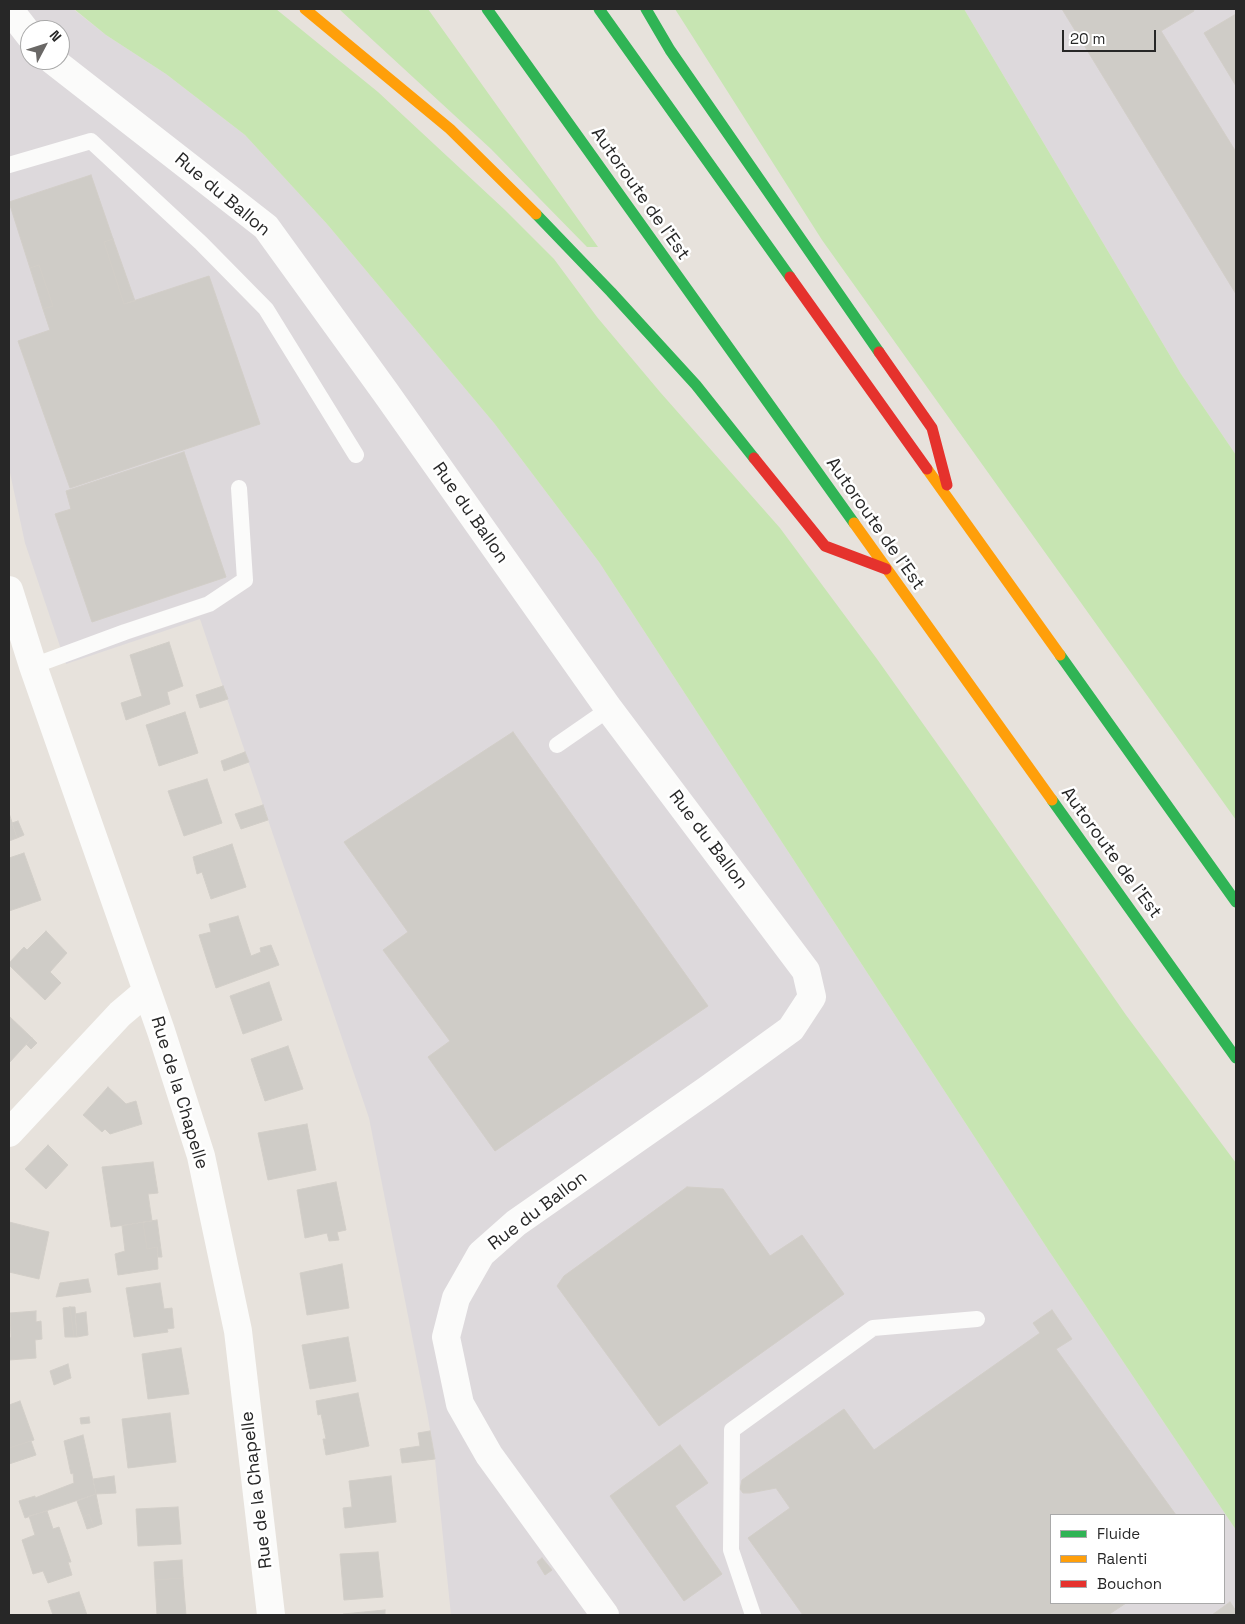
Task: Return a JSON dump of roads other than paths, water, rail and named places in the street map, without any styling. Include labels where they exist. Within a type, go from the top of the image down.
[{"type":"highway","points":[[305,9],[450,130],[591,271],[696,385],[824,546],[886,569]]},
{"type":"highway","name":"Autoroute de l’Est","points":[[487,9],[1236,1058]]},
{"type":"highway","points":[[599,9],[1236,902]]},
{"type":"highway","points":[[646,9],[676,58],[932,428],[951,501]]},
{"type":"street","points":[[10,9],[20,22]]},
{"type":"street","name":"Rue du Ballon","points":[[65,70],[266,227],[386,393],[609,709],[806,971],[812,997],[791,1029],[516,1223],[481,1254],[456,1298],[446,1337],[460,1404],[489,1455],[605,1615]]},
{"type":"street","name":"Rue de la Chapelle","points":[[9,590],[33,666],[161,1031],[201,1156],[238,1331],[271,1615]]},
{"type":"street","points":[[9,1133],[120,1014],[146,992]]},
{"type":"lane","points":[[9,165],[91,141],[201,243],[266,308],[356,455]]},
{"type":"lane","points":[[33,666],[125,632],[209,604],[245,580],[239,488]]},
{"type":"lane","points":[[556,745],[609,709]]},
{"type":"lane","points":[[753,1615],[731,1550],[732,1430],[873,1328],[977,1319]]}]
